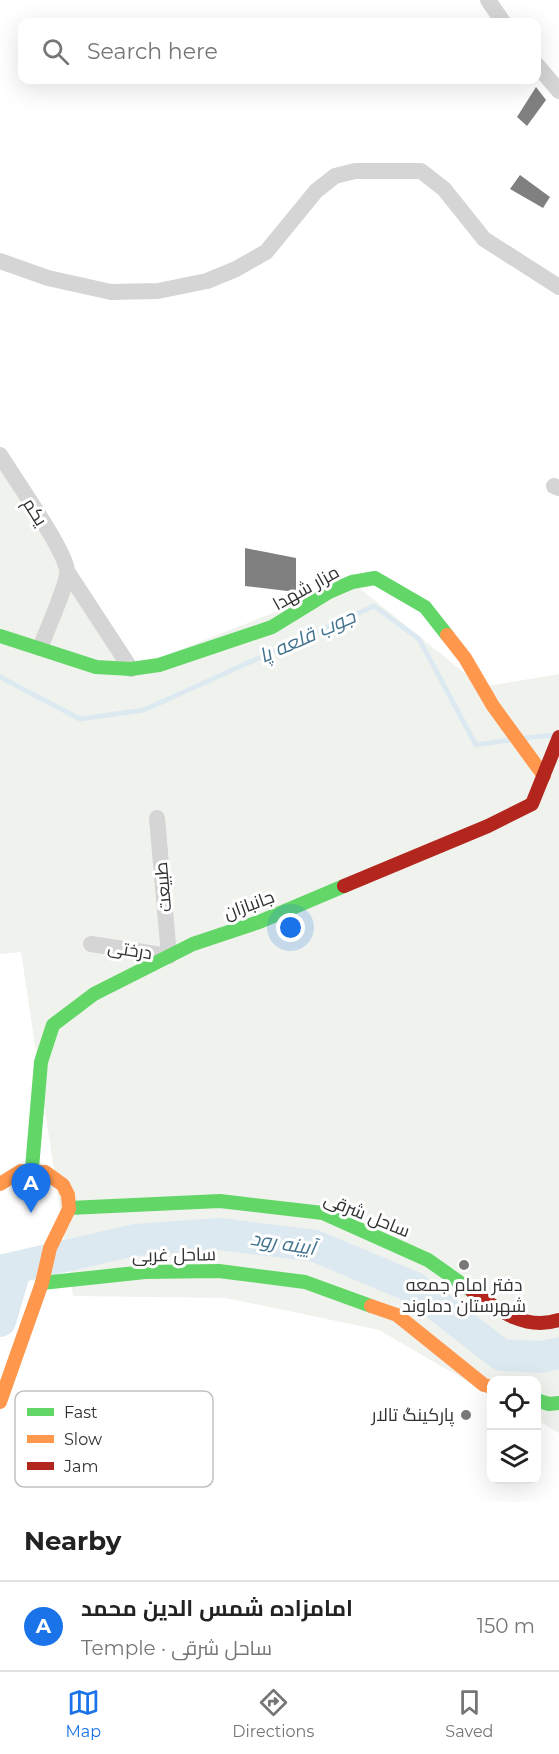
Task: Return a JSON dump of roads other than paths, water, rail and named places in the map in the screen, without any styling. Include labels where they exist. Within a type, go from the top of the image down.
[{"type":"street","points":[[488,0],[500,18]]},
{"type":"street","points":[[541,68],[559,91]]},
{"type":"street","points":[[0,261],[48,278],[111,292],[158,291],[207,281],[236,269],[266,252],[316,191],[335,176],[365,171],[421,171],[444,189],[484,239],[559,287]]},
{"type":"street","name":"یکم","points":[[0,455],[50,536],[67,570],[131,669]]},
{"type":"street","points":[[40,648],[65,585],[67,570]]},
{"type":"street","name":"مزار شهدا","points":[[0,636],[96,667],[131,669],[170,662],[240,640],[272,627],[329,592],[352,582],[375,578],[425,607],[465,658],[517,739],[544,776]]},
{"type":"street","name":"جانبازان","points":[[32,1168],[41,1062],[53,1024],[94,994],[193,944],[259,922],[515,814],[532,804],[558,739]]},
{"type":"street","name":"طبیعت","points":[[157,818],[169,956]]},
{"type":"street","name":"درختی","points":[[91,944],[169,956]]},
{"type":"street","points":[[0,1184],[9,1175],[32,1168],[49,1173],[63,1185],[69,1208],[67,1220],[58,1230],[0,1402]]},
{"type":"street","name":"ساحل شرقی","points":[[69,1208],[220,1201],[323,1214],[428,1260],[508,1317],[547,1324],[559,1320]]},
{"type":"street","name":"ساحل غربی","points":[[42,1277],[219,1270],[305,1282],[397,1315],[487,1386]]},
{"type":"street","points":[[541,1401],[549,1404],[559,1403]]},
{"type":"waterway","name":"جوب قلعه پا","points":[[0,677],[80,719],[144,710],[374,606],[419,639],[476,745],[509,740]]},
{"type":"waterway","name":"جوب قلعه پا","points":[[524,738],[554,735]]},
{"type":"waterway","name":"آیینه رود","points":[[0,1271],[135,1240],[219,1234],[315,1246],[415,1288],[501,1355],[541,1357],[559,1353]]},
{"type":"waterway","points":[[0,1321],[16,1267]]},
{"type":"place","name":"امامزاده شمس الدین محمد","points":[[31,1213]]},
{"type":"place","name":"دفتر امام جمعه شهرستان دماوند","points":[[464,1265]]},
{"type":"place","name":"پارکینگ تالار","points":[[466,1415]]}]
